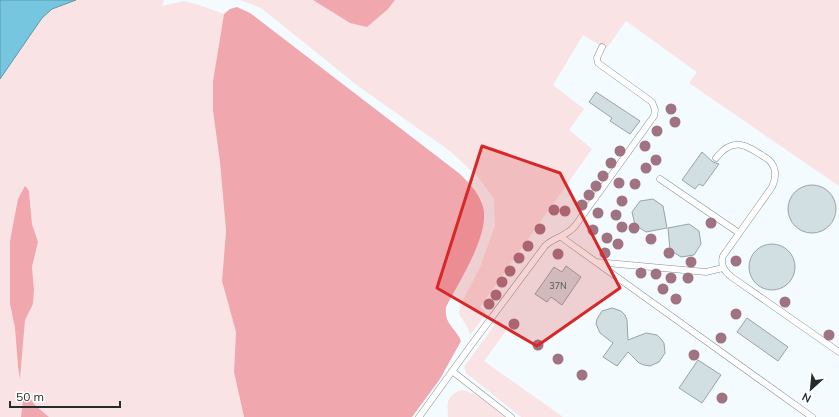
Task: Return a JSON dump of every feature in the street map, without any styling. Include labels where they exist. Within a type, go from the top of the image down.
[{"type":"lane","points":[[419,417],[545,246],[550,242],[562,238],[575,226],[651,121],[655,113],[655,107],[652,102],[598,63],[597,58],[602,47]]},
{"type":"lane","points":[[716,158],[723,150],[730,146],[740,144],[751,148],[769,160],[773,166],[774,179],[772,187],[723,256],[721,262],[723,268],[732,278],[839,352]]},
{"type":"lane","points":[[660,179],[738,233]]},
{"type":"lane","points":[[562,238],[812,417]]},
{"type":"lane","points":[[595,262],[706,272],[723,268]]},
{"type":"lane","points":[[452,371],[511,417]]},
{"type":"highlighted area","points":[[482,146],[560,173],[620,288],[537,346],[437,288]]},
{"type":"shaded area","points":[[76,0],[164,0],[162,6],[184,1],[224,14],[213,81],[213,111],[220,162],[226,231],[222,281],[236,332],[234,372],[244,417],[49,417],[36,406],[24,392],[21,417],[0,417],[0,79],[42,18],[51,9]],"holes":[[[29,191],[32,224],[38,243],[32,267],[34,290],[33,304],[25,319],[20,377],[15,328],[10,304],[10,241]]]},
{"type":"shaded area","points":[[240,0],[313,0],[350,23],[388,9],[395,0],[839,0],[839,186],[689,83],[697,72],[626,21],[606,49],[583,35],[553,85],[584,109],[569,130],[592,149],[480,307],[487,313],[470,335],[468,328],[459,314],[460,306],[480,267],[495,226],[494,199],[479,178],[450,151],[358,86],[261,8]]},
{"type":"shaded area","points":[[313,0],[395,0],[388,9],[367,27],[350,23]]},
{"type":"shaded area","points":[[237,7],[250,13],[460,174],[473,188],[482,204],[484,215],[483,228],[479,242],[466,271],[446,307],[447,318],[461,341],[440,379],[412,417],[244,417],[234,372],[236,332],[222,281],[226,231],[220,162],[213,111],[213,81],[224,14],[230,9]]},
{"type":"shaded area","points":[[25,186],[29,191],[32,224],[38,242],[32,267],[34,290],[33,304],[25,320],[20,379],[15,328],[10,304],[10,241],[18,199]]},
{"type":"shaded area","points":[[498,320],[508,328],[484,361],[563,417],[521,417],[466,373],[464,367]]},
{"type":"shaded area","points":[[461,390],[467,391],[484,400],[505,417],[448,417],[448,400],[452,395]]},
{"type":"shaded area","points":[[24,391],[36,406],[49,417],[21,417]]},
{"type":"water","points":[[0,0],[76,0],[52,9],[42,18],[0,79]]},
{"type":"building","points":[[596,92],[640,121],[630,134],[610,121],[612,118],[589,102]]},
{"type":"building","points":[[702,152],[713,162],[719,164],[703,186],[699,184],[695,189],[682,180]]},
{"type":"building","points":[[807,185],[817,185],[829,192],[836,204],[836,214],[829,226],[817,233],[807,233],[799,229],[792,222],[788,214],[788,204],[792,196],[799,189]]},
{"type":"building","points":[[653,199],[663,206],[667,228],[646,232],[635,225],[632,212],[640,201]]},
{"type":"building","points":[[689,224],[699,231],[701,244],[694,255],[681,257],[670,250],[668,228]]},
{"type":"building","points":[[767,244],[777,244],[785,248],[791,254],[795,262],[795,272],[791,280],[785,286],[777,290],[767,290],[759,286],[753,280],[749,272],[749,262],[753,254],[759,248]]},
{"type":"building","points":[[566,266],[581,277],[562,305],[551,297],[547,302],[535,294],[554,267],[562,272]]},
{"type":"building","points":[[612,308],[621,311],[625,315],[627,320],[628,340],[646,333],[657,335],[661,339],[664,343],[665,353],[659,362],[650,366],[644,365],[639,363],[628,352],[617,366],[603,357],[613,343],[600,333],[596,324],[602,311]]},
{"type":"building","points":[[747,318],[788,347],[778,361],[737,332]]},
{"type":"building","points":[[698,360],[721,375],[702,403],[679,388]]}]
